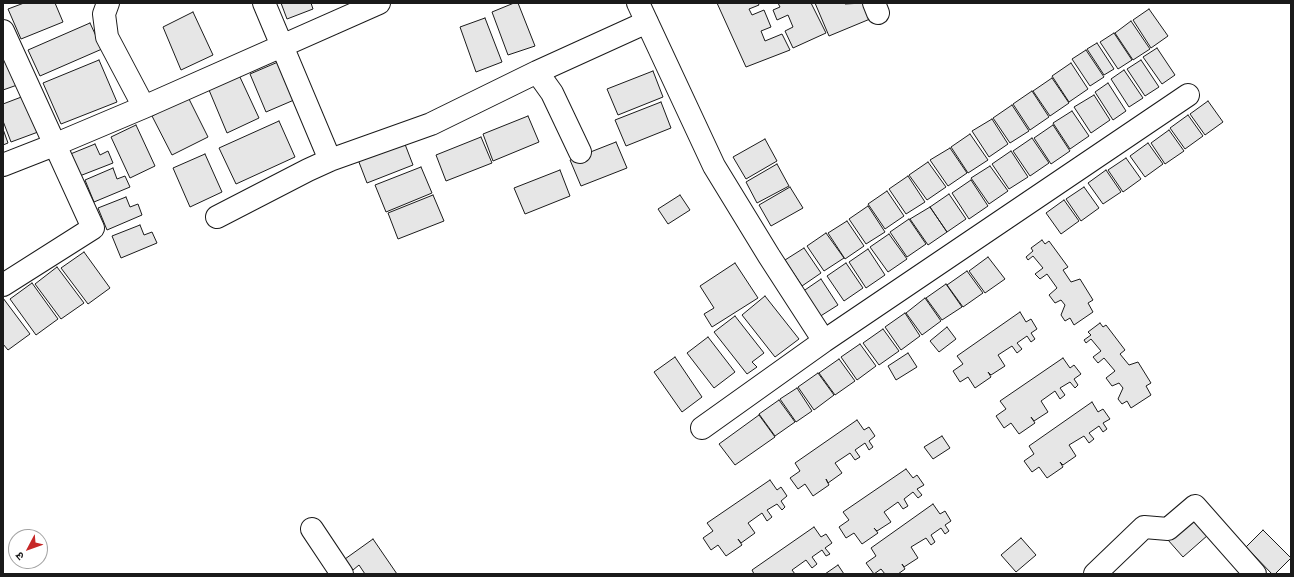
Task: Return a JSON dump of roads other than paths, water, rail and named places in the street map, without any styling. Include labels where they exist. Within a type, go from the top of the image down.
[{"type":"street","points":[[108,3],[104,14],[107,37],[144,107]]},
{"type":"street","points":[[264,3],[330,160]]},
{"type":"street","points":[[3,164],[54,145],[144,107],[379,3]]},
{"type":"street","points":[[217,217],[330,160],[431,124],[537,72],[642,13],[714,166],[769,256],[824,341]]},
{"type":"street","points":[[3,30],[93,228],[3,285]]},
{"type":"street","points":[[537,72],[552,93],[580,152]]},
{"type":"street","points":[[702,428],[824,341],[1188,95]]},
{"type":"street","points":[[1095,574],[1144,527],[1168,529],[1195,506],[1253,573]]},
{"type":"street","points":[[312,529],[342,574]]}]
